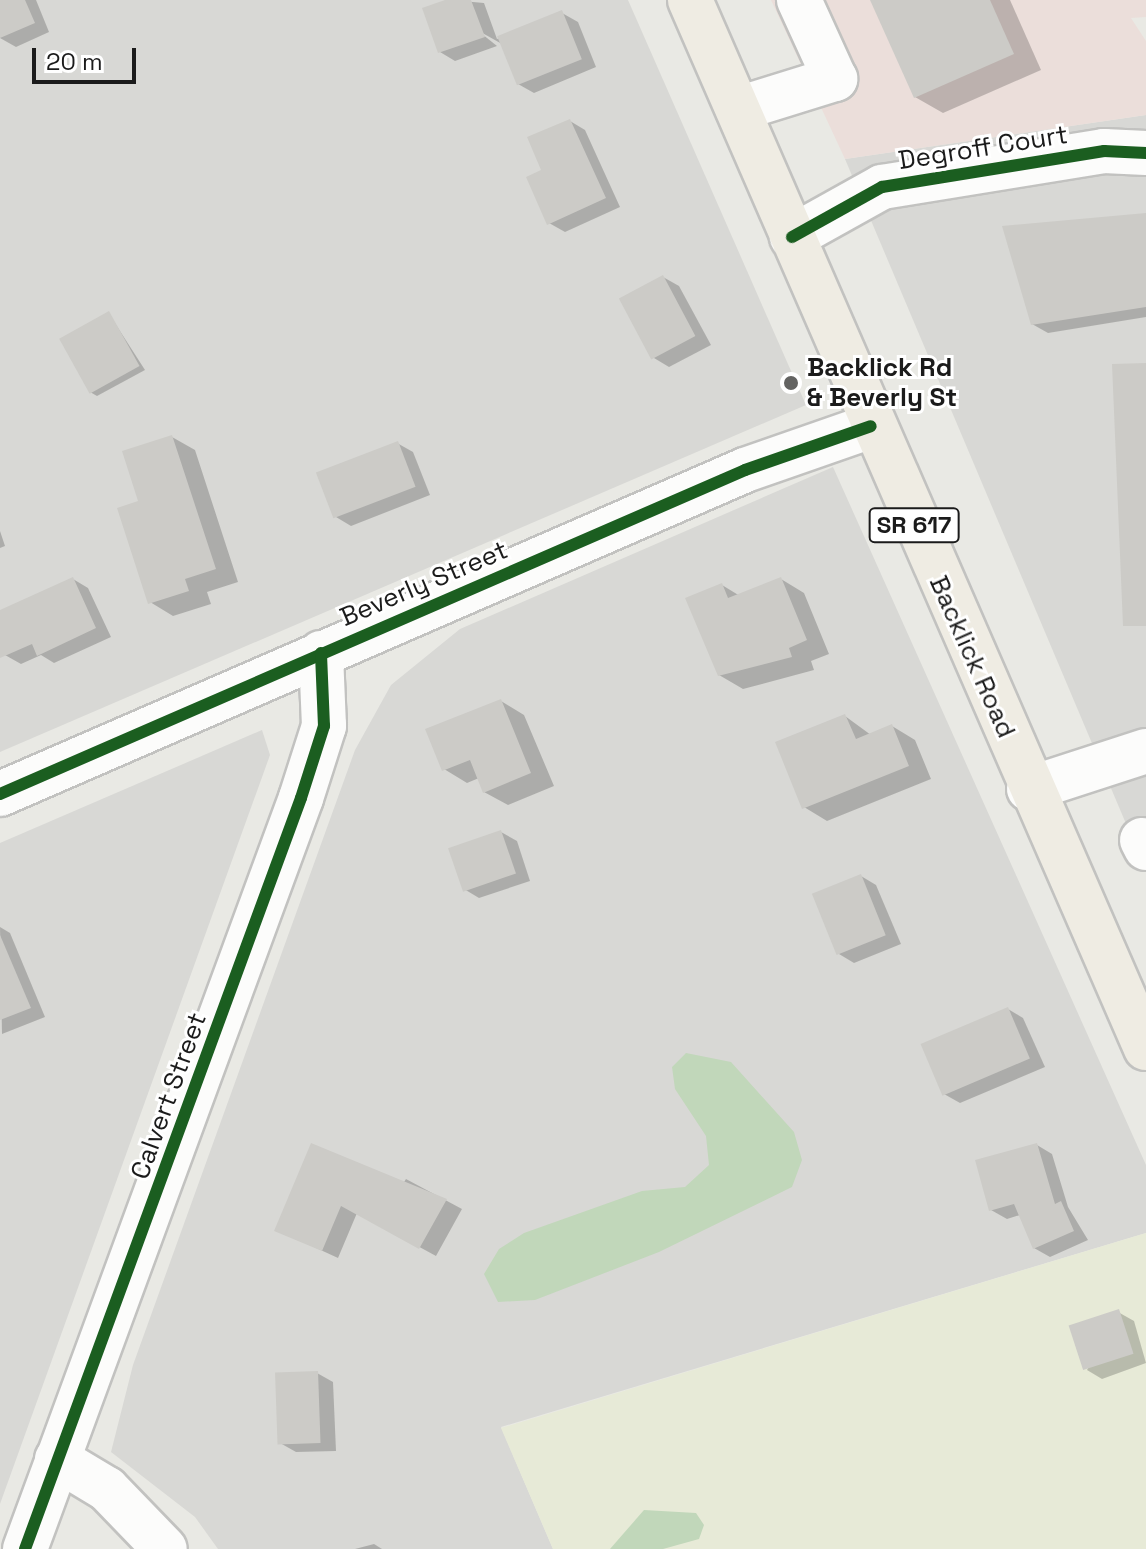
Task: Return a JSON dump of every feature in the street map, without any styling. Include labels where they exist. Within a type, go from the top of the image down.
[{"type":"main road","name":"Backlick Road","points":[[690,0],[871,426],[1146,1048]]},
{"type":"street","points":[[738,109],[835,79],[799,0]]},
{"type":"street","name":"Degroff Court","points":[[792,237],[882,187],[1104,151],[1146,153]]},
{"type":"street","name":"Beverly Street","points":[[0,794],[745,470],[871,426]]},
{"type":"street","name":"Calvert Street","points":[[25,1549],[301,798],[324,726],[321,653]]},
{"type":"street","points":[[1029,789],[1146,751]]},
{"type":"street","points":[[57,1459],[107,1489],[165,1549]]},
{"type":"shaded area","points":[[0,0],[628,0],[806,405],[0,752]]},
{"type":"shaded area","points":[[771,0],[1146,0],[1146,17],[1131,18],[1146,41],[1146,115],[845,159]]},
{"type":"shaded area","points":[[1146,115],[1146,871],[845,159]]},
{"type":"shaded area","points":[[833,467],[1146,1165],[1146,1233],[501,1427],[553,1549],[218,1549],[195,1517],[111,1452],[133,1365],[355,750],[391,685],[460,629]]},
{"type":"shaded area","points":[[262,730],[270,755],[0,1504],[0,843]]},
{"type":"green space","points":[[686,1053],[731,1062],[794,1132],[802,1160],[792,1187],[659,1252],[535,1300],[498,1302],[484,1274],[499,1249],[524,1233],[642,1191],[685,1187],[709,1165],[706,1136],[675,1089],[672,1067]]},
{"type":"green space","points":[[1146,1233],[1146,1549],[553,1549],[501,1428]]},
{"type":"green space","points":[[644,1510],[696,1513],[704,1525],[699,1539],[663,1549],[610,1549]]},
{"type":"building","points":[[0,0],[25,0],[35,23],[0,38]]},
{"type":"building","points":[[445,0],[471,0],[485,37],[438,53],[422,8]]},
{"type":"building","points":[[870,0],[990,0],[1014,54],[914,98]]},
{"type":"building","points":[[562,10],[582,59],[517,85],[497,36]]},
{"type":"building","points":[[570,119],[606,198],[547,225],[526,177],[541,170],[527,137]]},
{"type":"building","points":[[1146,213],[1146,307],[1031,325],[1002,226]]},
{"type":"building","points":[[663,275],[695,336],[651,359],[619,298]]},
{"type":"building","points":[[109,311],[140,366],[90,394],[59,339]]},
{"type":"building","points":[[1146,363],[1146,626],[1123,626],[1112,364]]},
{"type":"building","points":[[172,435],[216,569],[185,579],[189,591],[148,604],[117,508],[138,501],[122,451]]},
{"type":"building","points":[[398,441],[416,487],[333,518],[316,473]]},
{"type":"building","points":[[73,577],[96,628],[37,656],[32,644],[0,658],[0,610]]},
{"type":"building","points":[[781,577],[807,640],[789,648],[792,657],[718,676],[685,598],[722,583],[728,598]]},
{"type":"building","points":[[501,699],[531,773],[483,793],[470,760],[442,771],[425,729]]},
{"type":"building","points":[[845,714],[856,739],[892,724],[909,766],[802,809],[775,742]]},
{"type":"building","points":[[501,830],[516,873],[463,892],[448,848]]},
{"type":"building","points":[[861,874],[886,935],[837,955],[812,894]]},
{"type":"building","points":[[0,935],[31,1008],[0,1020]]},
{"type":"building","points":[[1008,1007],[1030,1059],[942,1096],[921,1044]]},
{"type":"building","points":[[311,1143],[447,1199],[419,1249],[341,1206],[322,1251],[274,1231]]},
{"type":"building","points":[[1037,1143],[1055,1204],[1061,1201],[1074,1231],[1033,1249],[1014,1204],[989,1211],[975,1160]]},
{"type":"building","points":[[1119,1309],[1134,1354],[1083,1370],[1069,1325]]},
{"type":"building","points":[[318,1371],[321,1443],[278,1444],[275,1373]]},
{"type":"cycle path","points":[[792,237],[882,187],[1104,151],[1146,153]]},
{"type":"cycle path","points":[[0,794],[745,470],[871,426]]},
{"type":"cycle path","points":[[25,1549],[301,798],[324,726],[321,653]]},
{"type":"place","name":"Backlick Rd & Beverly St","points":[[791,383]]}]
